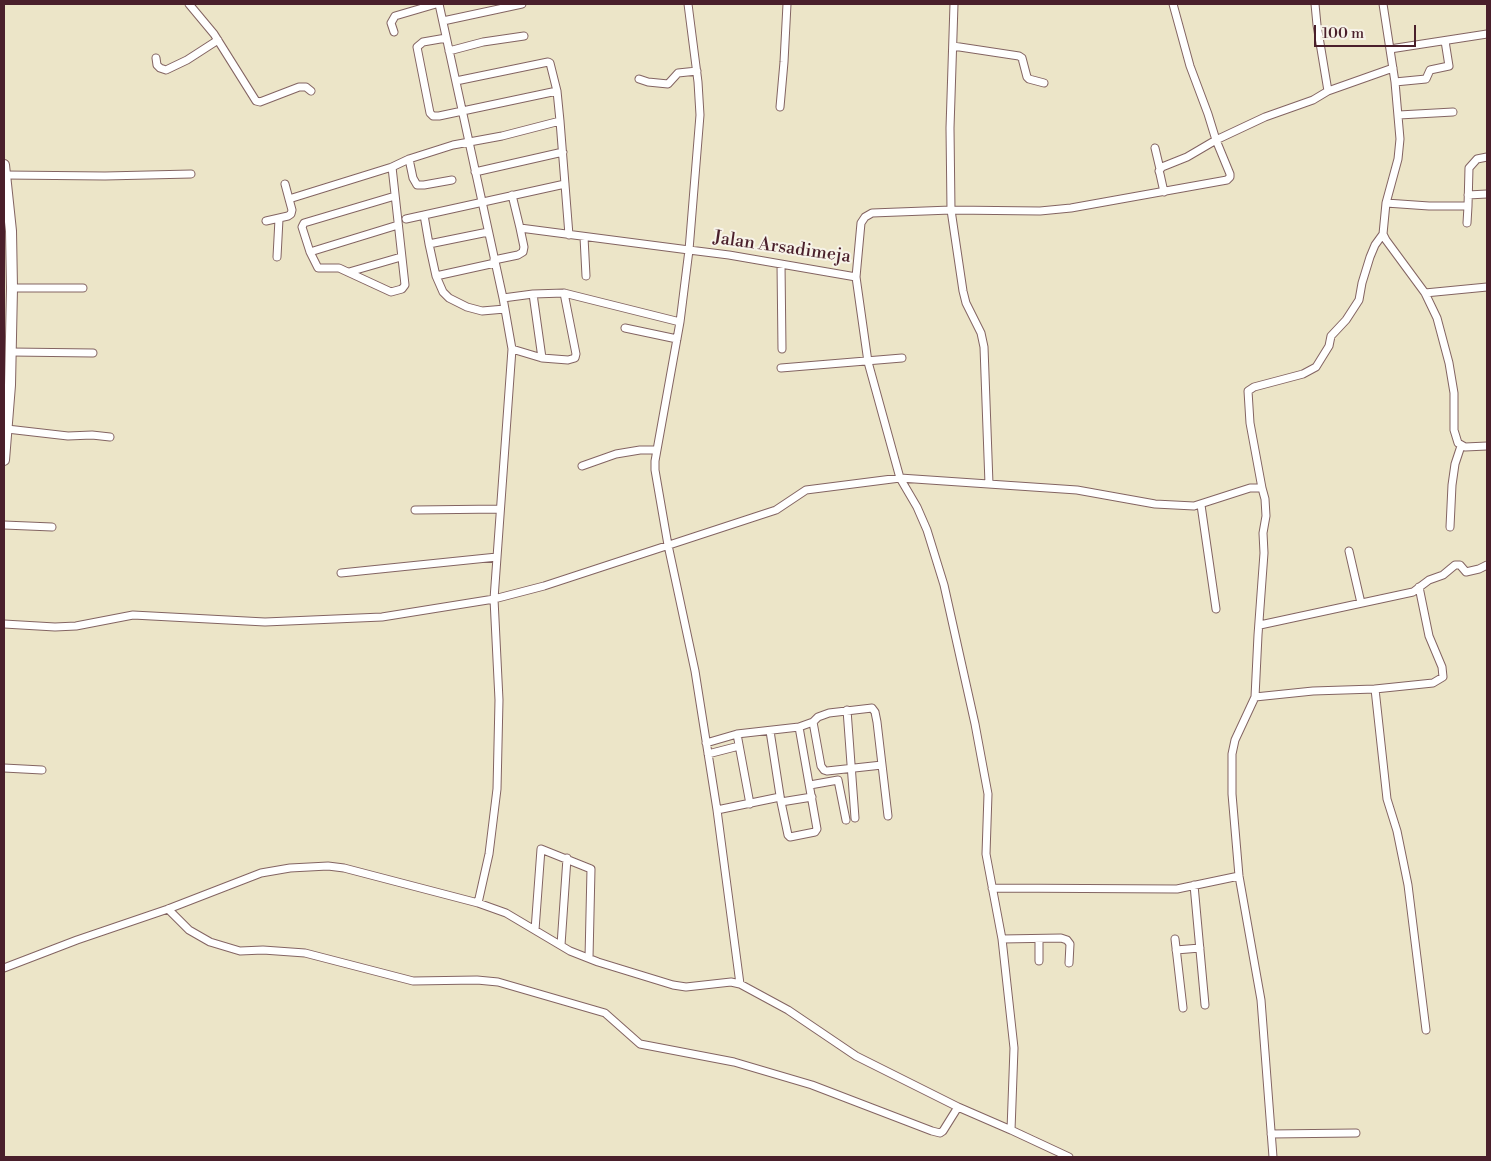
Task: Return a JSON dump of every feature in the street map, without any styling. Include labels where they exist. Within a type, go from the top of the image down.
[{"type":"main road","points":[[4,460],[11,352],[12,288],[11,231],[5,170]]},
{"type":"street","points":[[189,4],[218,40],[256,101],[260,102],[299,87],[306,87],[311,91]]},
{"type":"street","points":[[394,32],[391,23],[395,16],[438,4],[463,111],[512,349],[494,599],[499,700],[497,789],[489,854],[478,903]]},
{"type":"street","points":[[443,21],[522,4]]},
{"type":"street","name":"Jalan Arsadimeja","points":[[688,4],[697,71],[700,114],[689,250],[856,277],[861,222],[865,216],[872,213],[951,210]]},
{"type":"street","points":[[780,107],[787,4]]},
{"type":"street","points":[[954,4],[950,128],[951,210],[963,291],[966,303],[981,333],[984,347],[989,484]]},
{"type":"street","points":[[951,210],[1040,211],[1071,208],[1219,183],[1228,179],[1230,174],[1190,66],[1173,4]]},
{"type":"street","points":[[1315,4],[1316,25],[1328,91]]},
{"type":"street","points":[[1273,1157],[1261,1000],[1239,876],[1232,794],[1232,754],[1235,740],[1255,697],[1264,553],[1263,533],[1266,516],[1265,499],[1250,423],[1248,391],[1254,387],[1303,374],[1316,367],[1329,346],[1331,336],[1346,320],[1359,300],[1362,282],[1370,257],[1375,245],[1383,234],[1386,203],[1398,159],[1400,139],[1395,82],[1383,4]]},
{"type":"street","points":[[1390,49],[1487,34]]},
{"type":"street","points":[[449,51],[484,42],[524,36]]},
{"type":"street","points":[[446,38],[423,42],[417,47],[430,113],[435,117],[557,91]]},
{"type":"street","points":[[156,58],[157,65],[166,70],[187,60],[218,40]]},
{"type":"street","points":[[1395,82],[1426,79],[1430,70],[1449,66],[1445,41]]},
{"type":"street","points":[[953,46],[1019,56],[1022,58],[1027,77],[1044,83]]},
{"type":"street","points":[[456,81],[550,63],[557,91],[569,235]]},
{"type":"street","points":[[1160,169],[1265,117],[1313,100],[1328,91],[1393,68]]},
{"type":"street","points":[[639,79],[668,84],[678,74],[697,71]]},
{"type":"street","points":[[1399,115],[1453,112]]},
{"type":"street","points":[[289,199],[468,141],[502,136],[560,122]]},
{"type":"street","points":[[1155,148],[1164,192]]},
{"type":"street","points":[[475,172],[563,152]]},
{"type":"street","points":[[1467,223],[1470,165],[1480,158],[1487,157]]},
{"type":"street","points":[[409,159],[413,178],[417,185],[452,180]]},
{"type":"street","points":[[392,167],[405,285],[402,289],[396,291],[386,290],[339,268],[318,268],[310,252],[302,227],[304,223],[395,196]]},
{"type":"street","points":[[5,170],[105,176],[191,174]]},
{"type":"street","points":[[266,221],[291,214],[292,210],[285,184]]},
{"type":"street","points":[[406,220],[566,184]]},
{"type":"street","points":[[1468,195],[1487,194]]},
{"type":"street","points":[[436,276],[518,255],[523,252],[524,246],[512,196]]},
{"type":"street","points":[[1386,203],[1468,206]]},
{"type":"street","points":[[424,215],[436,276],[449,298],[467,307],[482,311],[505,309]]},
{"type":"street","points":[[277,257],[279,218]]},
{"type":"street","points":[[310,252],[398,226]]},
{"type":"street","points":[[520,228],[689,250],[680,322],[655,461],[656,476],[668,545],[695,671],[717,810],[740,984]]},
{"type":"street","points":[[430,244],[488,232]]},
{"type":"street","points":[[1383,234],[1425,293],[1437,318],[1443,336],[1454,393],[1454,430],[1458,443],[1464,447],[1487,446]]},
{"type":"street","points":[[584,237],[586,276]]},
{"type":"street","points":[[349,272],[401,257]]},
{"type":"street","points":[[781,264],[782,349]]},
{"type":"street","points":[[856,277],[868,362],[900,478],[917,507],[944,585],[960,649],[988,794],[986,854],[1002,939],[1014,1048],[1011,1130]]},
{"type":"street","points":[[1425,293],[1487,287]]},
{"type":"street","points":[[12,288],[83,288]]},
{"type":"street","points":[[503,298],[533,294],[564,293],[680,322]]},
{"type":"street","points":[[512,349],[542,358],[568,360],[575,358],[576,354],[564,293]]},
{"type":"street","points":[[533,294],[542,358]]},
{"type":"street","points":[[625,328],[677,339]]},
{"type":"street","points":[[11,352],[93,353]]},
{"type":"street","points":[[781,368],[902,358]]},
{"type":"street","points":[[7,429],[68,436],[92,435],[110,437]]},
{"type":"street","points":[[1450,526],[1452,485],[1455,464],[1461,446]]},
{"type":"street","points":[[582,466],[616,454],[640,450],[657,450]]},
{"type":"street","points":[[4,624],[55,628],[76,626],[133,614],[265,622],[382,616],[494,599],[544,586],[776,510],[806,490],[900,478],[1077,490],[1155,504],[1194,506],[1250,488],[1262,488]]},
{"type":"street","points":[[1201,505],[1216,609]]},
{"type":"street","points":[[415,510],[500,509]]},
{"type":"street","points":[[4,525],[52,526]]},
{"type":"street","points":[[1349,551],[1361,603]]},
{"type":"street","points":[[341,573],[497,557]]},
{"type":"street","points":[[1260,625],[1413,592],[1429,580],[1443,575],[1455,565],[1460,565],[1466,572],[1487,565]]},
{"type":"street","points":[[1255,697],[1313,691],[1375,689],[1427,684],[1440,680],[1443,677],[1442,668],[1430,643],[1420,587]]},
{"type":"street","points":[[1375,689],[1387,799],[1408,885],[1426,1030]]},
{"type":"street","points":[[706,742],[737,734],[799,727],[813,722],[823,714],[847,710],[874,709],[888,816]]},
{"type":"street","points":[[847,710],[855,818]]},
{"type":"street","points":[[813,722],[822,768],[827,771],[882,765]]},
{"type":"street","points":[[770,731],[781,800],[790,837],[816,830],[799,727]]},
{"type":"street","points":[[737,734],[750,804]]},
{"type":"street","points":[[708,754],[739,746]]},
{"type":"street","points":[[4,768],[42,770]]},
{"type":"street","points":[[810,786],[838,780],[846,820]]},
{"type":"street","points":[[717,810],[812,797]]},
{"type":"street","points":[[536,930],[541,849],[591,869],[589,958]]},
{"type":"street","points":[[561,945],[567,858]]},
{"type":"street","points":[[4,968],[77,940],[168,909],[261,873],[277,869],[328,866],[368,874],[478,903],[506,913],[561,945],[589,958],[673,986],[686,988],[731,982],[740,984],[788,1010],[856,1056],[958,1107],[1069,1157]]},
{"type":"street","points":[[992,888],[1177,889],[1239,876]]},
{"type":"street","points":[[1194,885],[1205,1005]]},
{"type":"street","points":[[168,909],[190,930],[210,942],[240,951],[263,950],[305,953],[414,980],[498,982],[605,1013],[640,1044],[734,1062],[812,1085],[932,1131],[940,1133],[943,1131],[958,1107]]},
{"type":"street","points":[[1002,939],[1061,938],[1067,940],[1070,944],[1070,963]]},
{"type":"street","points":[[1175,938],[1183,1008]]},
{"type":"street","points":[[1039,939],[1039,961]]},
{"type":"street","points":[[1176,950],[1200,948]]},
{"type":"street","points":[[1271,1134],[1356,1134]]}]
